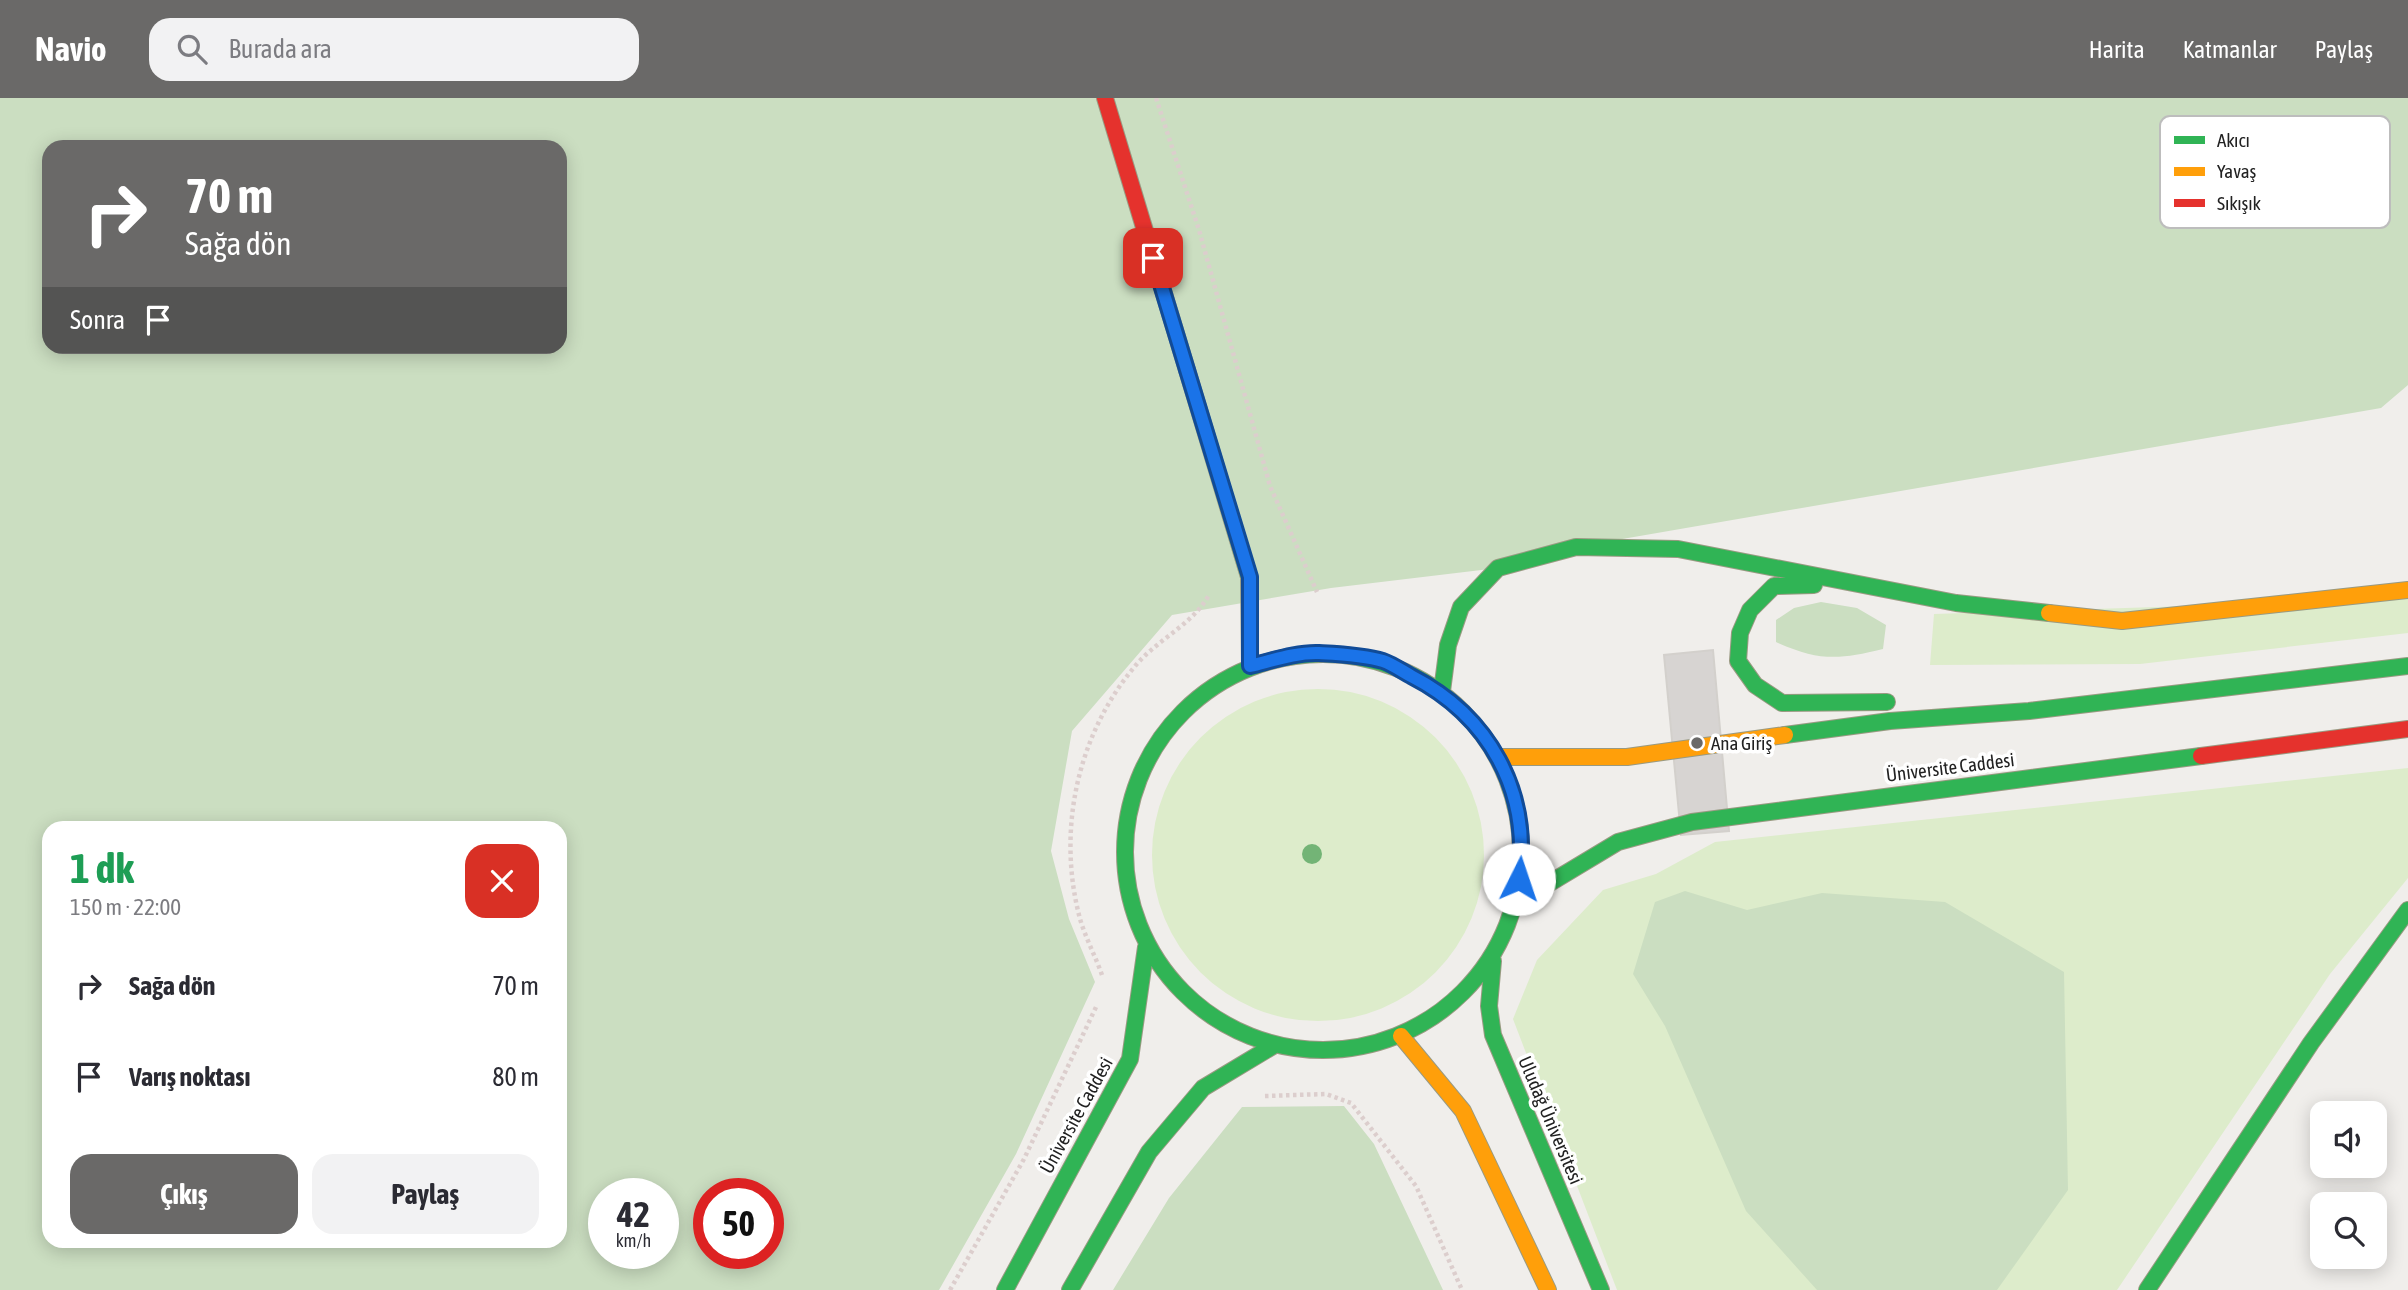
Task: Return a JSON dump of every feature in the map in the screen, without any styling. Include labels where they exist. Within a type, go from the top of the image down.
[{"type":"main road","points":[[1105,98],[1250,577],[1250,666]]},
{"type":"main road","points":[[1442,691],[1448,645],[1461,607],[1498,568],[1576,547],[1678,549],[1956,603],[2122,621],[2408,590]]},
{"type":"main road","points":[[1858,584],[1774,586],[1750,610],[1740,633],[1738,661],[1755,685],[1782,703],[1934,703],[2029,712]]},
{"type":"main road","points":[[1316,652],[1382,661],[1442,691],[1474,721],[1498,757],[1517,804],[1522,854],[1515,904],[1493,961],[1456,1000],[1401,1036],[1338,1051],[1273,1046],[1222,1025],[1178,991],[1146,947],[1125,883],[1126,816],[1150,752],[1193,701],[1250,666],[1316,652]]},
{"type":"main road","points":[[1498,757],[1627,757],[1890,721],[2029,712],[2408,666]]},
{"type":"main road","name":"Üniversite Caddesi","points":[[1515,904],[1618,842],[1692,822],[2408,729]]},
{"type":"main road","points":[[2147,1290],[2311,1043],[2408,910]]},
{"type":"main road","name":"Üniversite Caddesi","points":[[1005,1290],[1130,1059],[1146,947]]},
{"type":"main road","name":"Uludağ Üniversitesi","points":[[1493,961],[1489,1006],[1493,1035],[1601,1290]]},
{"type":"main road","points":[[1401,1036],[1463,1111],[1548,1290]]},
{"type":"main road","points":[[1070,1290],[1149,1152],[1203,1088],[1273,1046]]},
{"type":"path","points":[[1156,98],[1199,230],[1270,485],[1317,592]]},
{"type":"path","points":[[1106,985],[1079,915],[1070,840],[1077,780],[1087,745],[1114,695],[1138,663],[1194,615],[1209,596],[1209,587]]},
{"type":"path","points":[[950,1290],[1024,1159],[1100,998]]},
{"type":"path","points":[[1254,1096],[1326,1094],[1351,1103],[1416,1186],[1462,1290]]},
{"type":"green space","points":[[0,98],[2408,98],[2408,385],[2381,408],[1576,547],[1498,568],[1331,588],[1172,615],[1072,731],[1051,851],[1069,919],[1095,982],[1016,1154],[939,1290],[0,1290]]},
{"type":"green space","points":[[2408,599],[2408,633],[2140,664],[1930,665],[1934,614]]},
{"type":"green space","points":[[1821,602],[1857,608],[1886,625],[1883,649],[1829,657],[1805,653],[1776,642],[1776,620],[1794,608]]},
{"type":"green space","points":[[1318,689],[1350,693],[1381,702],[1410,717],[1435,738],[1456,763],[1471,792],[1480,823],[1484,855],[1480,887],[1471,918],[1456,947],[1435,972],[1410,993],[1381,1008],[1350,1017],[1318,1021],[1286,1017],[1255,1008],[1226,993],[1201,972],[1180,947],[1165,918],[1156,887],[1152,855],[1156,823],[1165,792],[1180,763],[1201,738],[1226,717],[1255,702],[1286,693]]},
{"type":"green space","points":[[2408,768],[2408,878],[2330,974],[2117,1290],[1617,1290],[1513,1019],[1537,960],[1603,890],[1656,874],[1715,842]]},
{"type":"green space","points":[[1685,891],[1747,910],[1822,893],[1945,902],[2064,972],[2068,1190],[1997,1290],[1817,1290],[1746,1211],[1665,1026],[1633,974],[1655,902]]},
{"type":"green space","points":[[1344,1106],[1374,1144],[1443,1290],[1113,1290],[1169,1198],[1242,1107]]},
{"type":"building","name":"Ana Giriş","points":[[1713,650],[1729,831],[1681,835],[1664,655]]},
{"type":"traffic: fast","points":[[1187,370],[1249,577],[1250,666]]},
{"type":"traffic: fast","points":[[1442,691],[1448,645],[1461,607],[1498,568],[1576,547],[1678,549],[1956,603],[2049,613]]},
{"type":"traffic: fast","points":[[1814,585],[1774,586],[1750,610],[1740,633],[1738,661],[1755,685],[1782,703],[1887,702]]},
{"type":"traffic: fast","points":[[1323,654],[1362,657],[1399,669],[1433,687],[1463,712],[1488,742],[1506,776],[1518,813],[1521,852],[1518,891],[1506,928],[1488,962],[1463,992],[1433,1017],[1399,1035],[1362,1047],[1323,1050],[1284,1047],[1247,1035],[1213,1017],[1183,992],[1158,962],[1140,928],[1128,891],[1125,852],[1128,813],[1140,776],[1158,742],[1183,712],[1213,687],[1247,669],[1284,657],[1323,654]]},
{"type":"traffic: fast","points":[[1785,735],[1890,721],[2029,711],[2408,666]]},
{"type":"traffic: fast","points":[[1515,904],[1618,842],[1692,822],[2201,756]]},
{"type":"traffic: fast","points":[[2147,1290],[2311,1043],[2408,910]]},
{"type":"traffic: fast","points":[[1005,1290],[1130,1059],[1146,947]]},
{"type":"traffic: fast","points":[[1493,961],[1489,1006],[1493,1035],[1601,1290]]},
{"type":"traffic: fast","points":[[1070,1290],[1149,1152],[1203,1088],[1273,1046]]},
{"type":"traffic: slow","points":[[2049,613],[2122,621],[2408,590]]},
{"type":"traffic: slow","points":[[1498,757],[1627,757],[1785,735]]},
{"type":"traffic: slow","points":[[1401,1036],[1463,1111],[1548,1290]]},
{"type":"traffic: jam","points":[[1105,98],[1187,370]]},
{"type":"traffic: jam","points":[[2201,756],[2408,729]]},
{"type":"place","name":"Ana Giriş","points":[[1697,743]]},
{"type":"route","points":[[1153,258],[1250,577],[1250,666],[1316,652],[1382,661],[1442,691],[1474,721],[1498,757],[1517,804],[1522,854],[1519,879]]}]
